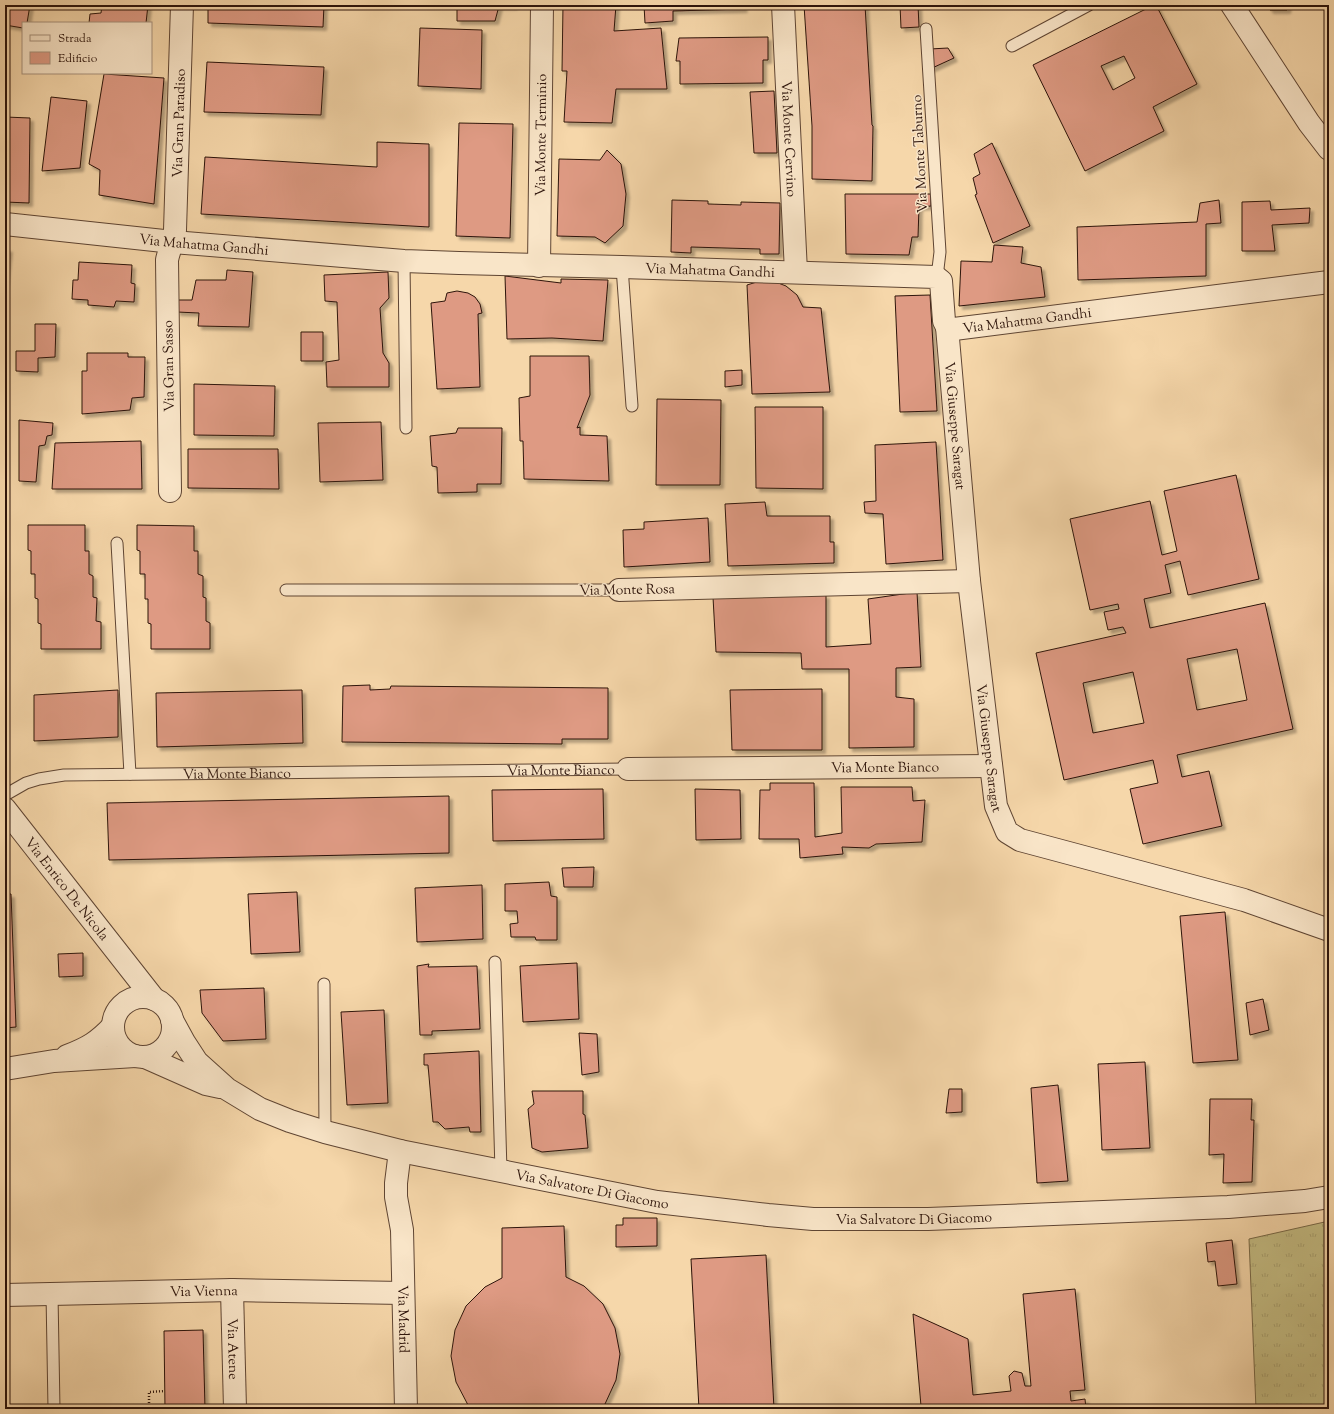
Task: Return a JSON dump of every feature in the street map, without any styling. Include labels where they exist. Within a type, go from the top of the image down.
[{"type":"street","name":"Via Gran Paradiso","points":[[173,242],[175,230],[182,5]]},
{"type":"street","name":"Via Monte Terminio","points":[[539,266],[542,5]]},
{"type":"street","name":"Via Monte Cervino","points":[[783,5],[796,272]]},
{"type":"street","points":[[1232,5],[1309,123],[1329,149]]},
{"type":"street","name":"Via Mahatma Gandhi","points":[[5,224],[173,242],[404,260],[539,266],[622,267],[937,277],[941,281],[944,321],[947,327],[954,329],[1329,282]]},
{"type":"street","name":"Via Gran Sasso","points":[[170,491],[167,260],[173,242]]},
{"type":"street","name":"Via Giuseppe Saragat","points":[[947,327],[969,581],[996,806],[1007,832],[1020,840],[1244,900],[1329,930]]},
{"type":"street","name":"Via Monte Rosa","points":[[619,590],[969,581]]},
{"type":"street","name":"Via Monte Bianco","points":[[628,769],[991,766]]},
{"type":"street","name":"Via Enrico De Nicola","points":[[5,809],[154,999]]},
{"type":"street","name":"Via Enrico De Nicola","points":[[116,949],[121,967],[123,984],[122,995],[116,1017]]},
{"type":"street","points":[[145,997],[154,999],[162,1004],[168,1011],[172,1020],[173,1030],[170,1040],[164,1049],[155,1055],[140,1057],[126,1051],[118,1044],[114,1035],[116,1017],[126,1002],[135,998],[145,997]]},
{"type":"street","name":"Via Salvatore Di Giacomo","points":[[54,1061],[85,1049],[102,1038],[116,1017]]},
{"type":"street","name":"Via Salvatore Di Giacomo","points":[[172,1020],[197,1062],[227,1089],[260,1109],[290,1121],[325,1132],[400,1151],[657,1202],[768,1216],[813,1219],[928,1220],[1228,1207],[1305,1201],[1329,1197]]},
{"type":"street","name":"Via Salvatore Di Giacomo","points":[[5,1069],[54,1061],[140,1057],[206,1084],[227,1089]]},
{"type":"street","name":"Via Madrid","points":[[400,1151],[410,1175],[409,1208],[402,1230],[406,1409]]},
{"type":"street","name":"Via Vienna","points":[[5,1295],[232,1290],[403,1293]]},
{"type":"street","name":"Via Atene","points":[[232,1290],[235,1409]]},
{"type":"lane","points":[[1012,46],[1090,5]]},
{"type":"lane","name":"Via Monte Taburno","points":[[926,29],[940,252],[937,277]]},
{"type":"lane","points":[[404,260],[406,428]]},
{"type":"lane","points":[[622,267],[632,406]]},
{"type":"lane","points":[[117,542],[130,774]]},
{"type":"lane","name":"Via Monte Rosa","points":[[286,590],[619,590]]},
{"type":"lane","name":"Via Monte Bianco","points":[[5,795],[26,783],[39,779],[64,775],[628,769]]},
{"type":"lane","name":"Via Salvatore Di Giacomo","points":[[494,962],[501,1172]]},
{"type":"lane","points":[[324,984],[325,1132]]},
{"type":"lane","points":[[52,1294],[54,1409]]},
{"type":"path","points":[[149,1409],[148,1392],[165,1391]]},
{"type":"green space","points":[[1329,1221],[1329,1409],[1256,1409],[1249,1239]]},
{"type":"building","points":[[5,5],[30,5],[27,22],[22,22],[22,28],[5,25]]},
{"type":"building","points":[[102,5],[148,5],[146,22],[89,22],[90,14],[101,13]]},
{"type":"building","points":[[208,5],[324,5],[323,27],[208,23]]},
{"type":"building","points":[[457,5],[514,6],[499,6],[495,21],[457,21]]},
{"type":"building","points":[[563,5],[616,5],[614,31],[661,28],[667,89],[616,89],[612,123],[564,122],[567,71],[562,71]]},
{"type":"building","points":[[644,5],[743,5],[744,9],[673,11],[673,21],[645,23]]},
{"type":"building","points":[[804,5],[865,5],[873,126],[872,181],[812,179],[812,126]]},
{"type":"building","points":[[900,5],[918,5],[919,27],[901,28]]},
{"type":"building","points":[[1156,5],[1197,84],[1153,107],[1164,131],[1085,171],[1033,65]],"holes":[[[1124,56],[1135,78],[1113,90],[1101,66]]]},
{"type":"building","points":[[1267,5],[1288,5],[1287,10],[1270,10]]},
{"type":"building","points":[[420,28],[482,30],[481,89],[418,86]]},
{"type":"building","points":[[768,37],[768,60],[763,60],[763,83],[680,84],[680,61],[676,61],[679,38]]},
{"type":"building","points":[[948,48],[954,58],[930,69],[930,49]]},
{"type":"building","points":[[207,62],[324,67],[321,115],[204,112]]},
{"type":"building","points":[[104,74],[164,78],[154,204],[99,195],[100,170],[89,164]]},
{"type":"building","points":[[774,91],[777,153],[754,153],[750,92]]},
{"type":"building","points":[[51,97],[87,101],[80,168],[42,171]]},
{"type":"building","points":[[5,117],[30,118],[29,203],[5,202]]},
{"type":"building","points":[[459,123],[513,124],[510,238],[456,236]]},
{"type":"building","points":[[377,142],[429,144],[429,227],[201,214],[205,157],[377,167]]},
{"type":"building","points":[[992,143],[1030,226],[993,243],[975,195],[977,194],[973,178],[980,174],[974,154]]},
{"type":"building","points":[[607,150],[621,164],[626,194],[623,226],[605,243],[595,237],[557,236],[559,159],[600,160]]},
{"type":"building","points":[[845,194],[931,194],[931,206],[919,207],[918,237],[912,237],[909,255],[846,254]]},
{"type":"building","points":[[672,200],[708,201],[708,204],[741,205],[741,202],[780,203],[779,254],[760,254],[760,249],[691,247],[691,253],[671,252]]},
{"type":"building","points":[[1219,200],[1221,223],[1206,224],[1206,276],[1078,280],[1077,227],[1197,222],[1200,203]]},
{"type":"building","points":[[1270,201],[1271,210],[1310,208],[1309,223],[1272,225],[1275,251],[1242,251],[1242,202]]},
{"type":"building","points":[[994,245],[1023,247],[1021,263],[1041,267],[1045,297],[959,306],[961,261],[992,262]]},
{"type":"building","points":[[5,248],[9,249],[5,282]]},
{"type":"building","points":[[79,262],[132,265],[131,283],[135,284],[134,302],[116,301],[114,307],[88,305],[88,300],[72,299],[73,280],[78,280]]},
{"type":"building","points":[[227,270],[253,272],[249,327],[198,326],[199,313],[177,312],[176,300],[192,300],[196,280],[226,280]]},
{"type":"building","points":[[388,272],[389,298],[380,308],[383,353],[389,363],[389,387],[327,387],[326,362],[339,360],[337,302],[325,301],[324,275]]},
{"type":"building","points":[[505,276],[561,283],[561,279],[608,280],[603,341],[552,338],[507,339]]},
{"type":"building","points":[[760,281],[773,281],[786,286],[797,295],[803,307],[821,308],[830,392],[752,394],[747,285]]},
{"type":"building","points":[[457,291],[468,293],[475,297],[480,304],[482,313],[478,314],[480,387],[437,389],[431,303],[445,301],[447,293]]},
{"type":"building","points":[[930,295],[937,411],[900,412],[895,296]]},
{"type":"building","points":[[35,324],[56,324],[55,357],[38,358],[38,372],[16,371],[16,351],[35,351]]},
{"type":"building","points":[[301,332],[323,332],[323,361],[301,361]]},
{"type":"building","points":[[87,353],[128,353],[128,357],[145,357],[144,397],[132,398],[130,410],[82,414],[82,371],[87,371]]},
{"type":"building","points":[[530,356],[589,356],[590,395],[577,428],[580,427],[580,435],[607,436],[609,481],[524,479],[523,441],[520,441],[519,398],[530,396]]},
{"type":"building","points":[[742,370],[742,385],[725,387],[725,371]]},
{"type":"building","points":[[194,384],[275,386],[274,436],[194,435]]},
{"type":"building","points":[[657,399],[721,400],[720,485],[656,485]]},
{"type":"building","points":[[755,407],[823,407],[823,489],[756,488]]},
{"type":"building","points":[[19,420],[53,423],[52,435],[47,436],[45,445],[39,446],[36,482],[19,481]]},
{"type":"building","points":[[381,422],[383,480],[320,482],[318,423]]},
{"type":"building","points":[[458,428],[502,428],[501,484],[477,484],[477,492],[438,493],[437,467],[432,466],[430,436],[456,433]]},
{"type":"building","points":[[141,441],[142,489],[52,489],[55,443]]},
{"type":"building","points":[[936,442],[943,560],[886,564],[883,514],[865,513],[864,502],[876,501],[875,445]]},
{"type":"building","points":[[188,449],[278,449],[279,489],[188,488]]},
{"type":"building","points":[[1236,475],[1259,579],[1188,595],[1180,561],[1165,565],[1171,593],[1144,599],[1150,628],[1265,603],[1293,729],[1177,755],[1182,777],[1209,771],[1222,826],[1143,844],[1130,789],[1158,783],[1153,760],[1064,780],[1036,653],[1126,633],[1123,627],[1108,630],[1104,612],[1119,609],[1118,604],[1090,610],[1070,519],[1150,501],[1162,555],[1177,551],[1164,491]],"holes":[[[1237,649],[1247,700],[1197,710],[1187,659]],[[1133,672],[1144,723],[1093,733],[1083,683]]]},
{"type":"building","points":[[765,502],[767,516],[830,516],[830,542],[834,542],[834,563],[728,566],[725,504]]},
{"type":"building","points":[[708,518],[710,562],[624,567],[623,530],[644,529],[644,522]]},
{"type":"building","points":[[28,525],[85,525],[85,551],[89,551],[89,574],[93,576],[93,597],[97,598],[96,621],[101,622],[101,649],[41,649],[41,624],[38,623],[38,599],[35,598],[35,574],[31,574],[31,551],[28,550]]},
{"type":"building","points":[[137,525],[194,526],[194,551],[198,551],[198,574],[203,576],[203,597],[206,598],[206,621],[210,623],[210,649],[151,649],[151,624],[148,623],[148,599],[145,599],[145,574],[140,574],[140,551],[137,550]]},
{"type":"building","points":[[917,592],[921,667],[896,668],[896,697],[914,699],[914,747],[849,748],[849,669],[802,669],[801,653],[716,652],[713,597],[826,595],[826,647],[871,644],[868,599]]},
{"type":"building","points":[[370,685],[370,690],[390,689],[391,686],[608,688],[608,739],[562,739],[562,744],[342,742],[343,686]]},
{"type":"building","points":[[822,689],[822,750],[732,750],[730,690]]},
{"type":"building","points":[[118,690],[118,737],[34,741],[34,695]]},
{"type":"building","points":[[302,690],[303,743],[157,747],[156,693]]},
{"type":"building","points":[[770,783],[814,783],[815,837],[842,833],[841,787],[912,787],[913,801],[925,800],[922,842],[876,844],[869,848],[842,847],[843,854],[800,858],[799,839],[759,839],[760,790],[770,790]]},
{"type":"building","points":[[603,789],[604,839],[493,841],[492,790]]},
{"type":"building","points":[[695,789],[740,790],[741,839],[696,840]]},
{"type":"building","points":[[449,796],[449,853],[109,860],[107,803]]},
{"type":"building","points":[[594,867],[593,887],[564,887],[562,868]]},
{"type":"building","points":[[549,882],[551,896],[557,897],[557,940],[536,940],[535,937],[511,937],[510,924],[518,923],[517,911],[505,911],[505,884]]},
{"type":"building","points":[[482,885],[483,939],[417,942],[415,888]]},
{"type":"building","points":[[297,892],[300,952],[251,954],[248,894]]},
{"type":"building","points":[[5,894],[11,894],[16,1027],[5,1028]]},
{"type":"building","points":[[1225,912],[1238,1060],[1193,1063],[1180,916]]},
{"type":"building","points":[[83,953],[83,976],[59,977],[58,954]]},
{"type":"building","points":[[577,963],[579,1019],[523,1022],[520,966]]},
{"type":"building","points":[[429,964],[428,967],[477,966],[480,1029],[432,1031],[432,1035],[420,1035],[417,966]]},
{"type":"building","points":[[264,988],[266,1039],[223,1041],[202,1013],[200,990]]},
{"type":"building","points":[[1263,999],[1269,1030],[1250,1035],[1246,1003]]},
{"type":"building","points":[[384,1010],[388,1103],[347,1105],[341,1012]]},
{"type":"building","points":[[579,1033],[597,1034],[599,1072],[582,1075]]},
{"type":"building","points":[[479,1051],[481,1132],[470,1132],[469,1127],[445,1129],[438,1122],[433,1122],[428,1065],[424,1065],[424,1054]]},
{"type":"building","points":[[1145,1062],[1150,1148],[1102,1150],[1098,1064]]},
{"type":"building","points":[[1058,1085],[1068,1181],[1037,1183],[1031,1088]]},
{"type":"building","points":[[949,1089],[962,1089],[962,1112],[946,1113]]},
{"type":"building","points":[[532,1091],[583,1091],[583,1114],[585,1115],[588,1148],[542,1152],[532,1148],[528,1109],[534,1104]]},
{"type":"building","points":[[1210,1099],[1252,1099],[1251,1120],[1254,1120],[1252,1182],[1223,1183],[1224,1154],[1209,1155]]},
{"type":"building","points":[[623,1218],[657,1218],[657,1246],[616,1247],[616,1225],[623,1225]]},
{"type":"building","points":[[564,1226],[566,1277],[584,1286],[603,1304],[615,1328],[620,1354],[616,1380],[605,1404],[599,1409],[471,1409],[456,1382],[451,1356],[455,1330],[466,1306],[485,1287],[502,1278],[502,1228]]},
{"type":"building","points":[[1232,1240],[1237,1284],[1218,1286],[1215,1261],[1208,1262],[1206,1243]]},
{"type":"building","points":[[766,1255],[774,1409],[699,1409],[691,1259]]},
{"type":"building","points":[[1075,1289],[1085,1390],[1070,1391],[1071,1401],[1085,1399],[1086,1409],[911,1409],[911,1407],[921,1406],[913,1314],[968,1339],[973,1395],[1011,1391],[1009,1376],[1014,1371],[1022,1373],[1025,1386],[1031,1386],[1023,1294]]},
{"type":"building","points":[[203,1330],[205,1409],[165,1409],[164,1331]]}]
